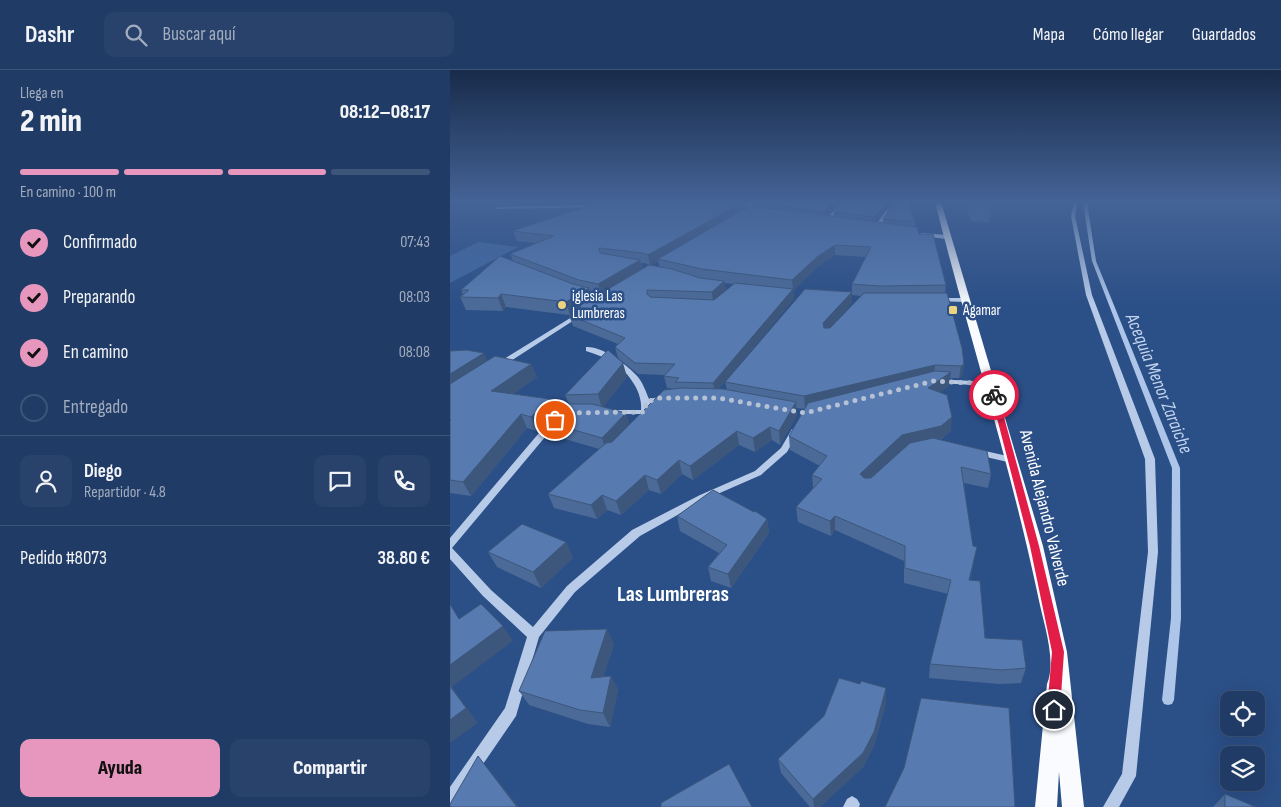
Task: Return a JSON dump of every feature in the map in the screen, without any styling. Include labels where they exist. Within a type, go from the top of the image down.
[{"type":"main road","name":"Avenida Alejandro Valverde","points":[[947,238],[1012,460],[1058,652],[1073,807]]},
{"type":"main road","name":"Avenida Alejandro Valverde","points":[[1046,807],[1058,652]]},
{"type":"street","points":[[933,236],[947,238]]},
{"type":"street","points":[[1077,236],[1089,295],[1150,459],[1152,552],[1129,776],[1111,807]]},
{"type":"street","points":[[927,300],[966,300]]},
{"type":"street","points":[[491,370],[588,309]]},
{"type":"street","points":[[589,349],[615,360],[636,379],[646,402],[644,416],[600,412]]},
{"type":"street","points":[[925,383],[934,381],[991,384]]},
{"type":"street","points":[[646,402],[659,398],[676,398]]},
{"type":"street","points":[[450,545],[547,427],[558,418]]},
{"type":"street","points":[[450,800],[511,710],[534,635],[572,589],[636,533],[703,497],[758,473],[784,450],[801,420]]},
{"type":"street","points":[[966,450],[1012,460]]},
{"type":"street","points":[[450,552],[487,593],[534,635]]},
{"type":"shaded area","points":[[479,242],[518,247],[450,283],[450,256]]},
{"type":"building","points":[[553,236],[681,236],[648,255],[599,248],[600,253],[640,260],[598,284],[579,280],[510,254]]},
{"type":"building","points":[[697,236],[934,236],[946,285],[880,286],[852,284],[871,247],[835,245],[817,257],[792,280],[702,269],[658,259]]},
{"type":"building","points":[[500,256],[573,284],[589,288],[566,302],[501,294],[498,298],[460,297],[469,290],[461,290]]},
{"type":"building","points":[[649,265],[672,269],[700,278],[724,281],[712,292],[647,290],[647,294],[650,297],[714,300],[735,283],[793,289],[713,383],[675,382],[679,378],[664,376],[675,364],[635,363],[615,347],[625,338],[569,315],[581,307],[579,306]]},
{"type":"building","points":[[805,289],[852,292],[823,323],[824,328],[830,328],[864,293],[947,293],[962,348],[964,364],[961,366],[935,365],[804,396],[725,382]]},
{"type":"building","points":[[466,350],[484,353],[450,374],[450,351]]},
{"type":"building","points":[[608,350],[623,363],[598,394],[565,395]]},
{"type":"building","points":[[495,356],[531,364],[491,391],[550,399],[531,417],[521,414],[463,482],[450,480],[450,384]]},
{"type":"building","points":[[935,371],[951,372],[928,388],[947,395],[952,417],[941,426],[902,435],[860,474],[864,478],[871,478],[910,443],[933,438],[987,451],[991,474],[961,467],[973,546],[977,547],[969,580],[980,581],[985,638],[1022,640],[1026,668],[1002,670],[930,664],[951,580],[905,568],[905,546],[835,516],[830,521],[796,507],[822,479],[812,475],[827,456],[789,436],[808,403]]},
{"type":"building","points":[[682,388],[723,389],[796,402],[779,431],[770,427],[753,438],[737,431],[690,466],[679,460],[657,480],[645,475],[616,501],[602,495],[591,505],[548,494],[606,443],[612,442],[664,390]]},
{"type":"building","points":[[561,404],[592,404],[626,413],[602,438],[543,421]]},
{"type":"building","points":[[713,490],[767,519],[728,574],[708,567],[727,545],[677,516]]},
{"type":"building","points":[[522,524],[566,542],[533,572],[488,552]]},
{"type":"building","points":[[450,604],[459,619],[481,604],[503,626],[450,665]]},
{"type":"building","points":[[607,629],[591,678],[611,676],[603,713],[580,710],[519,691],[545,631]]},
{"type":"building","points":[[839,678],[860,684],[861,681],[886,688],[874,732],[863,753],[813,799],[778,759],[824,716]]},
{"type":"building","points":[[450,686],[466,708],[450,720]]},
{"type":"building","points":[[921,698],[1009,708],[1015,807],[885,807],[904,768]]},
{"type":"building","points":[[478,756],[517,807],[450,807]]},
{"type":"building","points":[[729,764],[752,807],[661,807],[661,803]]},
{"type":"building","points":[[1225,794],[1256,807],[1225,807]]},
{"type":"waterway","name":"Acequia Menor Zaraiche","points":[[1090,236],[1094,261],[1176,468],[1176,618],[1168,700]]},
{"type":"way so far","points":[[555,420],[563,413],[645,412],[646,402],[659,398],[718,398],[805,413],[890,390],[934,381],[991,384],[994,395]]},
{"type":"place","name":"iglesia Las Lumbreras","points":[[562,305]]},
{"type":"place","name":"Agamar","points":[[953,310]]},
{"type":"district","name":"Las Lumbreras","points":[[673,593]]},
{"type":"route","points":[[994,395],[1034,546],[1058,652],[1054,710]]}]
